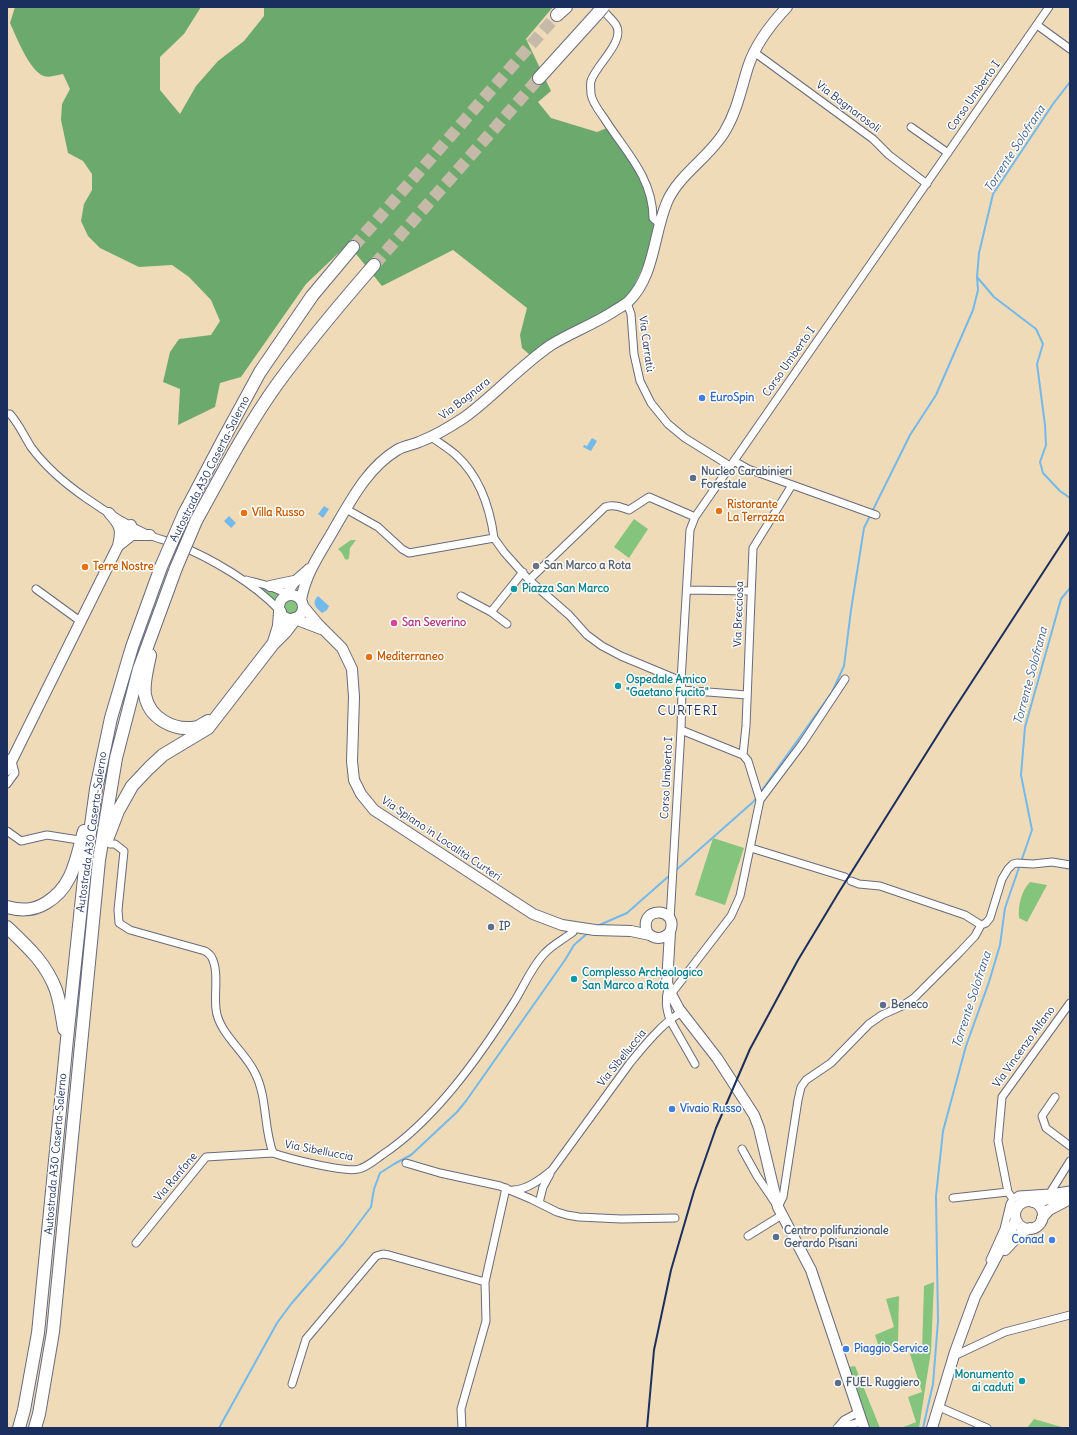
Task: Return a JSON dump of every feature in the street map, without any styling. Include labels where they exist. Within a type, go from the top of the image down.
[{"type":"highway","points":[[539,78],[600,9]]},
{"type":"highway","name":"Autostrada A30 Caserta-Salerno","points":[[19,1428],[24,1410],[38,1333],[66,1039],[85,869],[96,789],[111,718],[132,647],[161,567],[184,514],[260,372],[312,296],[353,247]]},
{"type":"highway","name":"Autostrada A30 Caserta-Salerno","points":[[35,1428],[39,1414],[53,1332],[99,860],[116,758],[139,669],[176,568],[196,521],[236,447],[278,383],[339,306],[374,265]]},
{"type":"highway","points":[[274,644],[279,626],[279,611]]},
{"type":"highway","points":[[158,615],[145,679],[145,694],[150,710],[163,722],[172,726],[185,728],[198,727],[219,715]]},
{"type":"highway","points":[[99,860],[118,811],[132,786],[163,756],[208,728],[295,619]]},
{"type":"highway","points":[[7,907],[17,910],[30,910],[40,907],[59,894],[65,886],[75,864],[96,789]]},
{"type":"highway","points":[[7,927],[37,957],[48,974],[56,991],[66,1039]]},
{"type":"main road","points":[[627,303],[637,292],[652,258],[666,203],[673,191],[725,131],[734,114],[748,66],[754,52],[774,21],[787,7]]},
{"type":"main road","name":"Via Bagnara","points":[[302,603],[304,587],[311,568],[346,508],[367,477],[386,458],[398,449],[446,429],[467,415],[527,363],[552,345],[584,329],[627,303]]},
{"type":"main road","points":[[9,763],[118,546],[121,534],[118,523],[109,513]]},
{"type":"main road","points":[[121,534],[132,530],[150,535]]},
{"type":"main road","points":[[118,546],[132,530]]},
{"type":"main road","name":"Via Bagnara","points":[[287,595],[289,588],[294,581],[303,576],[311,568]]},
{"type":"main road","points":[[270,586],[294,581]]},
{"type":"main road","points":[[287,595],[296,596],[302,603],[301,614],[295,619],[287,619],[279,611],[279,603],[287,595]]},
{"type":"main road","name":"Via Spiano in Località Curteri","points":[[302,603],[342,648],[352,669],[354,697],[352,761],[354,780],[361,794],[374,810],[533,914],[562,925],[595,930],[631,931],[654,937]]},
{"type":"main road","name":"Via Spiano in Località Curteri","points":[[295,619],[325,630]]},
{"type":"main road","points":[[286,632],[299,627],[314,626]]},
{"type":"main road","points":[[669,951],[647,932],[646,923],[650,916],[657,912],[661,912],[670,920],[671,928],[667,983],[670,991],[682,1012],[716,1058],[754,1115],[759,1128],[780,1211],[811,1270],[861,1420]]},
{"type":"main road","name":"Via Spiano in Località Curteri","points":[[631,931],[646,923]]},
{"type":"main road","points":[[654,937],[667,936],[670,932]]},
{"type":"main road","points":[[1030,1228],[1021,1226],[1016,1219],[1015,1212],[1020,1205],[1033,1198],[1070,1195]]},
{"type":"main road","points":[[1033,1198],[1040,1208],[1042,1218]]},
{"type":"main road","points":[[994,1262],[1021,1234],[1036,1226],[1049,1210],[1070,1199]]},
{"type":"main road","points":[[932,1428],[954,1356],[975,1297],[1016,1219]]},
{"type":"street","name":"Corso Umberto I","points":[[670,920],[681,730],[681,681],[690,530],[695,517],[1049,7]]},
{"type":"street","points":[[600,9],[617,26],[619,34],[617,40],[596,70],[591,82],[591,96],[609,127],[639,168],[653,204],[653,218],[660,224]]},
{"type":"street","points":[[1037,25],[1070,48]]},
{"type":"street","name":"Via Bagnarosoli","points":[[754,52],[873,139],[889,155],[927,184]]},
{"type":"street","points":[[911,127],[948,153]]},
{"type":"street","name":"Via Carratù","points":[[627,303],[631,314],[634,354],[640,381],[651,403],[668,424],[685,438],[732,463],[876,515]]},
{"type":"street","points":[[7,414],[10,414],[15,420],[30,446],[44,464],[85,498],[132,530]]},
{"type":"street","points":[[431,436],[455,454],[475,477],[488,510],[494,538],[504,552],[529,580],[564,611],[587,635],[602,646],[621,656],[681,681]]},
{"type":"street","name":"Via Brecciosa","points":[[743,755],[753,548],[792,485]]},
{"type":"street","points":[[529,580],[605,507],[612,505],[629,510],[649,497],[695,517]]},
{"type":"street","points":[[346,508],[378,527],[402,549],[409,553],[494,538]]},
{"type":"street","points":[[150,535],[192,551],[239,578],[259,591],[279,611]]},
{"type":"street","points":[[492,612],[523,572]]},
{"type":"street","points":[[239,578],[270,586],[287,595]]},
{"type":"street","points":[[36,589],[80,621]]},
{"type":"street","points":[[687,590],[751,591]]},
{"type":"street","points":[[461,596],[492,612],[507,624]]},
{"type":"street","points":[[760,798],[802,744],[844,679]]},
{"type":"street","points":[[682,690],[747,695]]},
{"type":"street","points":[[681,730],[743,755],[748,761],[760,798],[740,896],[731,916],[670,991],[666,999],[666,1009],[670,1020],[695,1064]]},
{"type":"street","points":[[7,784],[14,773],[9,763]]},
{"type":"street","points":[[7,832],[21,841],[47,835],[79,840]]},
{"type":"street","name":"Via Sibelluccia","points":[[110,844],[115,844],[124,851],[118,910],[119,923],[130,930],[206,951],[212,957],[215,974],[216,1010],[219,1022],[254,1070],[262,1089],[269,1144],[273,1153],[326,1166],[352,1170],[359,1169],[394,1148],[417,1126],[452,1089],[499,1024],[537,962],[545,952],[573,932],[575,927]]},
{"type":"street","points":[[751,848],[848,879],[859,884],[880,886],[965,915],[982,925]]},
{"type":"street","points":[[748,1236],[780,1211],[798,1100],[801,1087],[806,1080],[831,1063],[869,1024],[882,1015],[902,1006],[914,998],[960,953],[975,936],[982,925],[990,918],[1002,879],[1013,864],[1052,862],[1070,865]]},
{"type":"street","points":[[661,912],[672,904]]},
{"type":"street","name":"Via Vincenzo Alfano","points":[[1016,1219],[1008,1192],[998,1141],[1002,1097],[1070,1003]]},
{"type":"street","name":"Via Sibelluccia","points":[[539,1203],[543,1186],[552,1170],[630,1063],[670,1020],[682,1012]]},
{"type":"street","points":[[1055,1098],[1042,1116],[1046,1128],[1070,1146]]},
{"type":"street","points":[[742,1149],[757,1176],[780,1211]]},
{"type":"street","name":"Via Ranfone","points":[[136,1243],[206,1157],[273,1153]]},
{"type":"street","points":[[1050,1193],[1070,1161]]},
{"type":"street","points":[[406,1163],[440,1173],[486,1182],[508,1189],[557,1212],[579,1217],[621,1219],[675,1218]]},
{"type":"street","name":"Via Sibelluccia","points":[[508,1189],[519,1190],[541,1179],[552,1170]]},
{"type":"street","points":[[773,1187],[785,1182]]},
{"type":"street","points":[[462,1428],[461,1409],[486,1321],[485,1282],[508,1189]]},
{"type":"street","points":[[983,1281],[988,1264],[1004,1229],[1011,1202],[1019,1195],[1033,1198],[1050,1193],[1070,1190]]},
{"type":"street","points":[[953,1198],[1008,1192]]},
{"type":"street","points":[[292,1384],[306,1339],[376,1256],[383,1254],[389,1255],[485,1282]]},
{"type":"street","points":[[954,1356],[1005,1332],[1070,1315]]},
{"type":"street","points":[[939,1407],[987,1428]]},
{"type":"street","points":[[838,1428],[844,1420],[861,1420]]},
{"type":"green space","points":[[15,7],[201,7],[184,34],[160,57],[160,90],[180,114],[196,86],[218,61],[244,41],[264,16],[264,7],[553,7],[526,39],[551,91],[538,102],[551,118],[597,132],[609,127],[639,168],[653,204],[654,234],[647,258],[630,294],[614,306],[530,355],[522,348],[520,335],[527,308],[453,250],[382,286],[348,244],[306,284],[241,377],[220,383],[215,407],[178,425],[180,389],[163,382],[170,352],[179,339],[211,335],[220,321],[211,300],[189,277],[172,265],[139,267],[100,248],[88,236],[81,221],[84,204],[92,190],[92,174],[83,161],[68,153],[61,120],[62,104],[70,89],[63,74],[46,77],[39,73],[29,61],[10,23]]},
{"type":"green space","points":[[634,519],[648,529],[629,558],[614,547]]},
{"type":"green space","points":[[351,540],[356,540],[350,548],[349,558],[347,560],[338,549]]},
{"type":"green space","points":[[264,587],[279,593],[274,601],[262,590]]},
{"type":"green space","points":[[291,600],[296,602],[298,607],[296,612],[291,614],[286,612],[284,607],[286,602]]},
{"type":"green space","points":[[713,838],[744,848],[725,905],[695,895]]},
{"type":"green space","points":[[1030,882],[1047,885],[1027,922],[1019,918],[1019,909],[1022,894]]},
{"type":"green space","points":[[934,1282],[931,1351],[919,1428],[901,1428],[916,1422],[908,1397],[922,1392],[910,1354],[913,1352],[922,1351],[924,1286]]},
{"type":"green space","points":[[899,1296],[898,1344],[880,1350],[875,1335],[894,1327],[886,1299]]},
{"type":"green space","points":[[855,1366],[880,1428],[869,1427],[849,1367]]},
{"type":"green space","points":[[1034,1419],[1065,1428],[1027,1428]]},
{"type":"water","points":[[592,438],[597,441],[591,451],[583,447],[584,445],[587,446]]},
{"type":"water","points":[[324,506],[329,509],[323,518],[318,514]]},
{"type":"water","points":[[229,516],[236,523],[231,528],[224,521]]},
{"type":"water","points":[[318,596],[329,606],[327,610],[322,613],[315,605],[315,601]]},
{"type":"waterway","name":"Torrente Solofrana","points":[[1070,82],[1053,104],[993,194],[979,253],[977,277],[994,297],[1036,329],[1043,344],[1037,364],[1045,425],[1046,445],[1040,462],[1043,473],[1060,491],[1070,498]]},
{"type":"waterway","points":[[760,793],[832,692],[844,666],[864,528],[910,435],[936,395],[973,310],[978,290],[977,277]]},
{"type":"waterway","name":"Torrente Solofrana","points":[[923,1428],[933,1384],[938,1321],[936,1196],[943,1131],[966,1046],[989,982],[1000,945],[1005,908],[1032,830],[1021,775],[1025,727],[1061,599],[1070,588]]},
{"type":"waterway","points":[[675,871],[757,797]]},
{"type":"waterway","points":[[597,926],[627,913],[670,875]]},
{"type":"waterway","points":[[219,1428],[277,1323],[291,1304],[343,1244],[371,1207],[374,1189],[380,1173],[411,1155],[457,1112],[565,960],[574,945],[589,932]]},
{"type":"tunnel","points":[[353,247],[557,15]]},
{"type":"tunnel","points":[[374,265],[539,78]]},
{"type":"railway","points":[[647,1428],[654,1350],[671,1270],[694,1191],[716,1128],[750,1049],[798,960],[839,892],[949,717],[1070,531]]},
{"type":"place","name":"EuroSpin","points":[[702,398]]},
{"type":"place","name":"Nucleo Carabinieri Forestale","points":[[693,478]]},
{"type":"place","name":"Ristorante La Terrazza","points":[[719,511]]},
{"type":"place","name":"Villa Russo","points":[[244,513]]},
{"type":"place","name":"San Marco a Rota","points":[[536,566]]},
{"type":"place","name":"Terre Nostre","points":[[85,567]]},
{"type":"place","name":"Piazza San Marco","points":[[514,589]]},
{"type":"place","name":"San Severino","points":[[394,623]]},
{"type":"place","name":"Mediterraneo","points":[[369,657]]},
{"type":"place","name":"Ospedale Amico \"Gaetano Fucito\"","points":[[618,686]]},
{"type":"place","name":"IP","points":[[491,927]]},
{"type":"place","name":"Complesso Archeologico San Marco a Rota","points":[[574,979]]},
{"type":"place","name":"Beneco","points":[[883,1005]]},
{"type":"place","name":"Vivaio Russo","points":[[672,1109]]},
{"type":"place","name":"Centro polifunzionale Gerardo Pisani","points":[[776,1237]]},
{"type":"place","name":"Conad","points":[[1052,1240]]},
{"type":"place","name":"Piaggio Service","points":[[846,1349]]},
{"type":"place","name":"Monumento ai caduti","points":[[1022,1381]]},
{"type":"place","name":"FUEL Ruggiero","points":[[838,1383]]},
{"type":"district","name":"CURTERI","points":[[688,711]]}]
